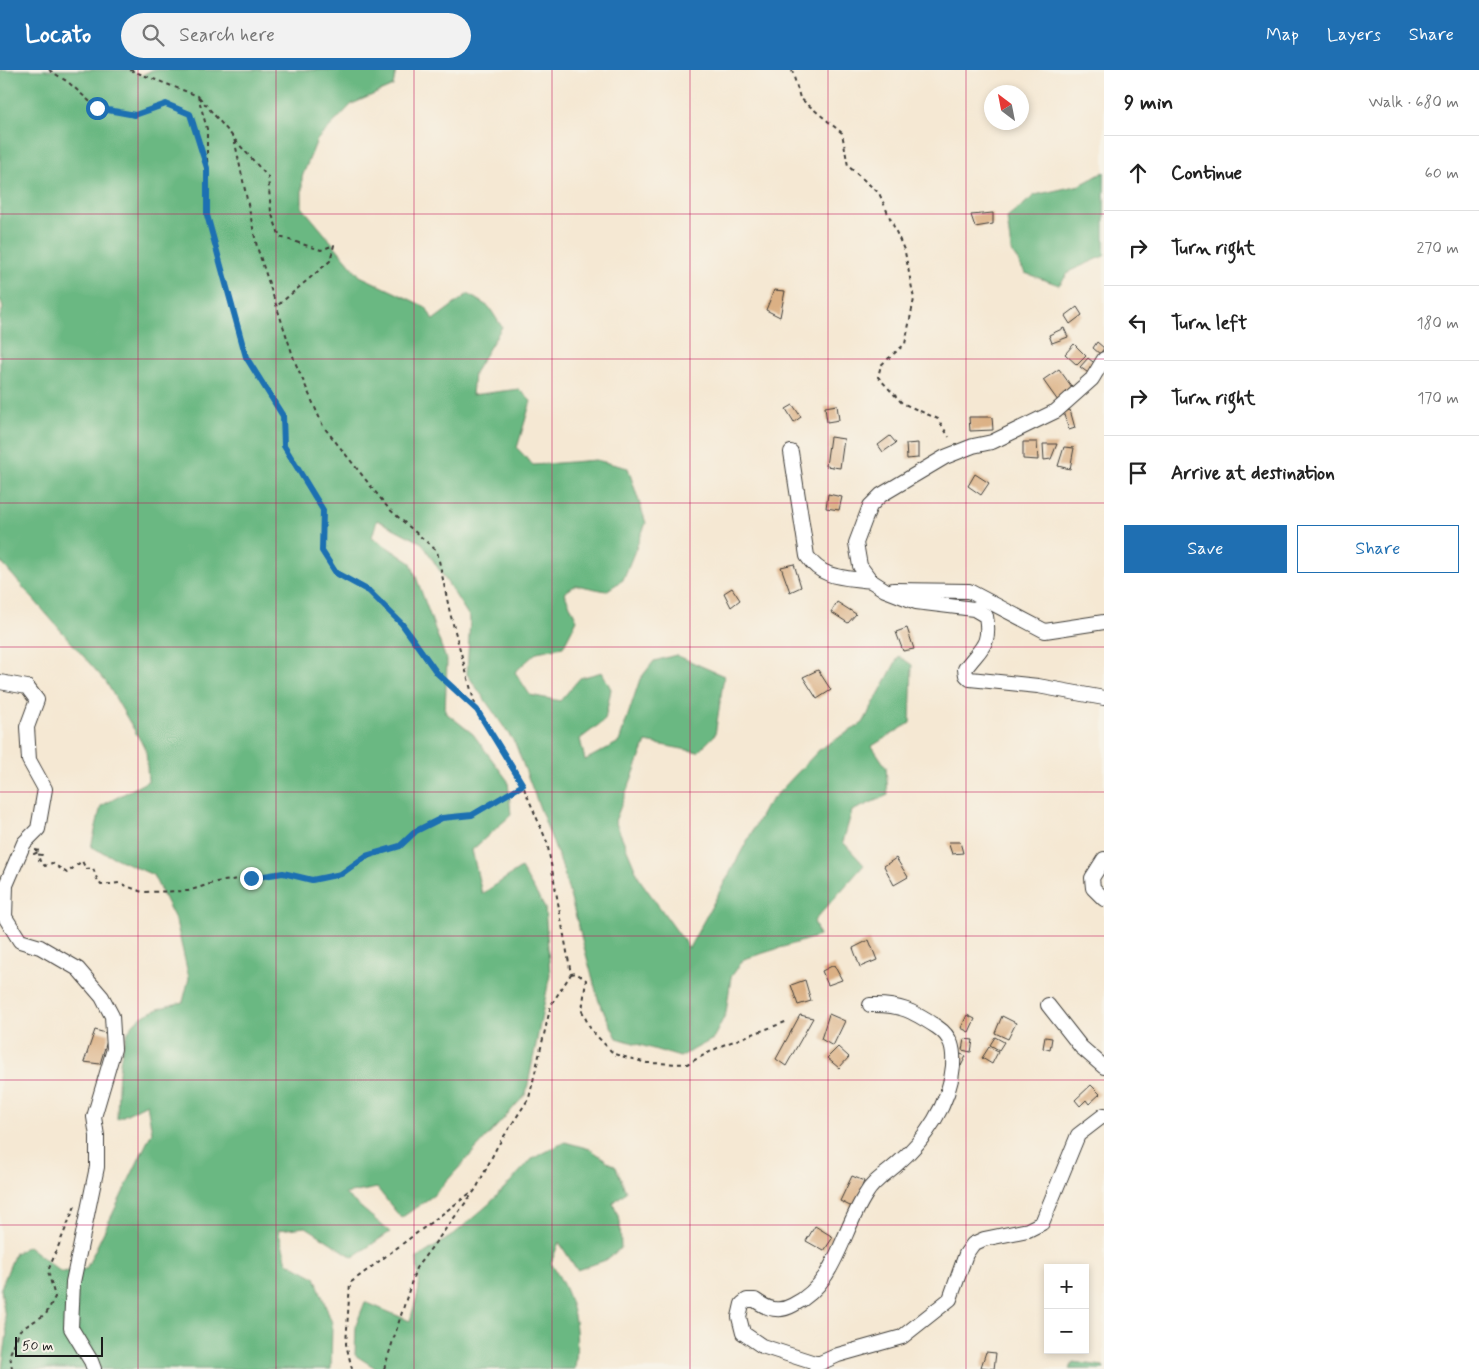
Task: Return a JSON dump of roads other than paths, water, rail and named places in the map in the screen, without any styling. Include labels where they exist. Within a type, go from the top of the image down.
[{"type":"street","points":[[1104,359],[1092,379],[1056,411],[992,442],[973,446],[945,457],[881,496],[870,506],[856,543],[860,566],[871,581],[885,590],[916,602],[974,609],[986,616],[988,631],[986,645],[965,668],[966,674],[970,679],[1038,686],[1104,698]]},
{"type":"street","points":[[791,452],[807,556],[814,567],[825,574],[871,581]]},
{"type":"street","points":[[885,590],[969,591],[1045,631],[1104,622]]},
{"type":"street","points":[[0,682],[27,687],[37,700],[27,727],[29,760],[45,789],[38,829],[24,843],[6,884],[5,917],[20,941],[40,947],[78,969],[102,997],[112,1016],[114,1049],[94,1117],[97,1136],[97,1167],[73,1282],[71,1328],[94,1369]]},
{"type":"street","points":[[1104,859],[1092,878],[1093,888],[1104,898]]},
{"type":"street","points":[[870,1005],[885,1005],[908,1009],[946,1033],[954,1049],[952,1074],[946,1101],[922,1138],[866,1194],[834,1263],[821,1285],[806,1299],[786,1309],[774,1310],[764,1307],[755,1300],[747,1300],[742,1304],[739,1318],[743,1333],[762,1346],[817,1367],[838,1355],[902,1338],[950,1299],[956,1288],[966,1254],[973,1244],[984,1239],[1028,1230],[1042,1222],[1078,1135],[1104,1114]]},
{"type":"street","points":[[1048,1006],[1081,1047],[1104,1067]]}]
